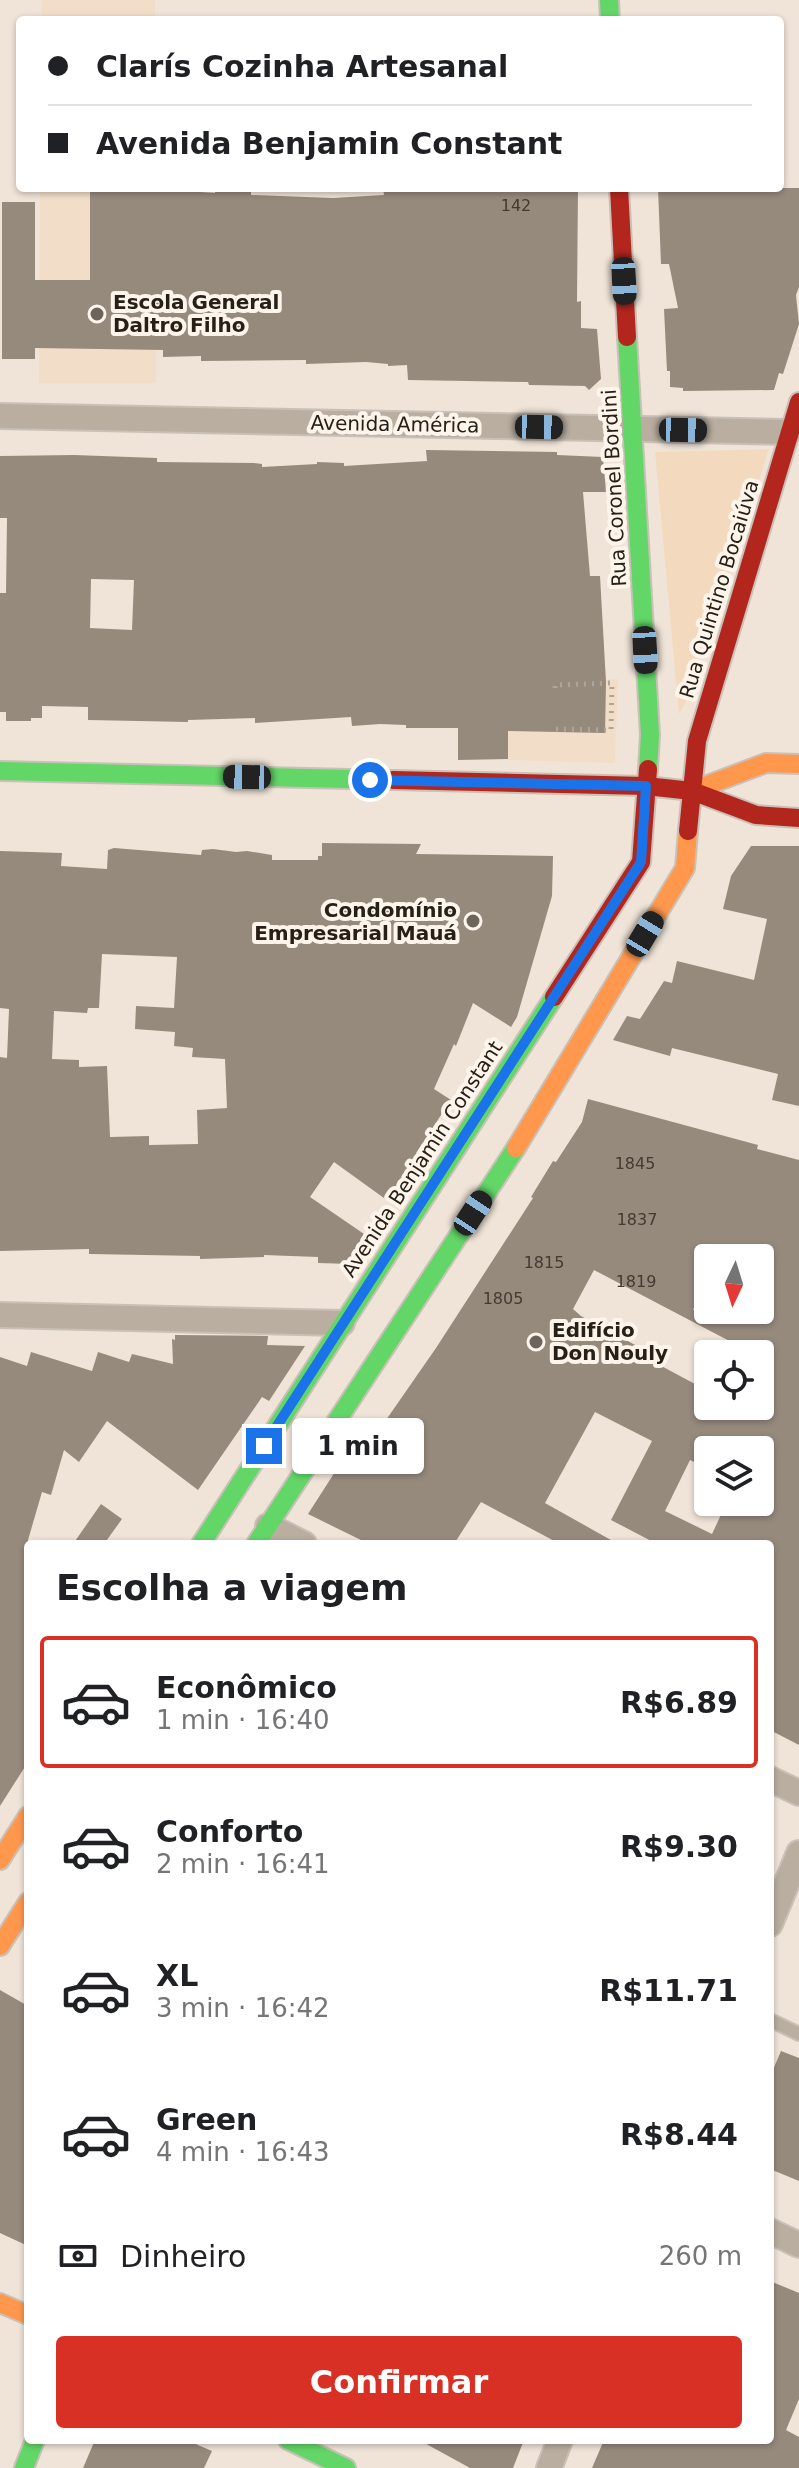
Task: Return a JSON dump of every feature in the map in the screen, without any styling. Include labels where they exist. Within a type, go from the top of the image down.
[{"type":"main road","name":"Rua Coronel Bordini","points":[[619,192],[650,735],[646,786]]},
{"type":"main road","name":"Rua Quintino Bocaiúva","points":[[692,791],[697,741],[799,402]]},
{"type":"main road","points":[[692,791],[766,763],[799,764]]},
{"type":"main road","points":[[0,771],[646,786],[692,791],[756,815],[799,818]]},
{"type":"main road","name":"Avenida Benjamin Constant","points":[[204,1540],[641,862],[646,786]]},
{"type":"main road","points":[[262,1535],[508,1161],[685,868],[692,791]]},
{"type":"main road","points":[[0,1860],[24,1822]]},
{"type":"main road","points":[[0,1946],[24,1908]]},
{"type":"main road","points":[[0,2303],[24,2313]]},
{"type":"main road","points":[[24,2468],[33,2444]]},
{"type":"main road","points":[[296,2444],[346,2468]]},
{"type":"street","name":"Avenida América","points":[[0,416],[789,432]]},
{"type":"street","points":[[0,1315],[342,1323]]},
{"type":"street","points":[[262,1535],[285,1540]]},
{"type":"street","points":[[774,1781],[799,1793]]},
{"type":"street","points":[[774,1914],[799,1853]]},
{"type":"street","points":[[774,2233],[799,2245]]},
{"type":"street","points":[[549,2468],[558,2444]]},
{"type":"lane","points":[[774,2022],[799,2034]]},
{"type":"path","points":[[555,688],[555,685],[609,683],[608,716],[611,730],[556,729]]},
{"type":"shaded area","points":[[42,0],[155,0],[155,16],[41,16]]},
{"type":"shaded area","name":"Escola General Daltro Filho","points":[[40,192],[155,192],[156,383],[39,383]]},
{"type":"shaded area","points":[[769,449],[690,695],[679,714],[655,452]]},
{"type":"shaded area","points":[[618,679],[615,763],[508,760],[508,685]]},
{"type":"building","points":[[784,188],[799,188],[799,287],[796,295],[799,324],[783,374],[779,373],[774,390],[683,391],[683,388],[670,387],[664,309],[678,308],[669,264],[661,264],[658,192],[784,192]]},
{"type":"building","points":[[90,192],[251,192],[251,195],[333,198],[384,195],[384,192],[578,192],[577,302],[581,301],[581,328],[597,329],[601,379],[589,390],[585,386],[529,385],[528,382],[408,380],[407,365],[366,362],[306,364],[306,360],[201,361],[201,356],[163,357],[163,350],[35,348],[35,359],[2,359],[2,202],[35,202],[35,280],[90,280]]},
{"type":"building","points":[[426,450],[557,452],[557,455],[603,457],[606,492],[583,492],[590,576],[600,576],[606,682],[605,733],[508,731],[508,759],[458,760],[458,728],[406,728],[406,725],[380,724],[352,726],[351,717],[255,723],[255,718],[188,722],[88,720],[88,707],[42,706],[42,718],[6,721],[6,712],[0,712],[0,593],[6,593],[7,518],[0,518],[0,456],[157,458],[157,462],[254,463],[262,464],[262,467],[317,462],[344,463],[344,466],[427,461]],"holes":[[[91,579],[134,580],[132,630],[90,628]]]},
{"type":"building","points":[[322,843],[421,844],[416,854],[553,856],[552,896],[517,1017],[511,1027],[473,1003],[434,1089],[451,1100],[416,1153],[425,1160],[395,1206],[334,1162],[310,1197],[367,1236],[351,1264],[318,1263],[318,1257],[264,1255],[200,1259],[200,1256],[89,1254],[89,1249],[0,1251],[0,1057],[7,1058],[9,1009],[0,1008],[0,851],[62,853],[61,866],[107,869],[108,850],[114,848],[201,855],[202,850],[213,849],[247,851],[272,855],[272,860],[318,860],[318,856],[322,856]],"holes":[[[102,954],[177,957],[174,1008],[136,1006],[135,1029],[175,1032],[174,1046],[193,1048],[192,1057],[225,1059],[227,1108],[197,1110],[198,1144],[149,1145],[149,1136],[110,1137],[107,1066],[79,1067],[79,1060],[52,1059],[54,1011],[87,1013],[88,1008],[99,1008]]]},
{"type":"building","points":[[751,846],[799,846],[799,1106],[772,1100],[778,1074],[672,1048],[670,1056],[613,1040],[627,1016],[640,1019],[664,981],[672,983],[677,961],[754,980],[767,919],[723,909],[731,876]]},
{"type":"building","points":[[588,1099],[758,1145],[757,1149],[799,1160],[799,1745],[774,1732],[774,1540],[649,1540],[611,1520],[652,1441],[595,1412],[545,1503],[611,1540],[552,1540],[481,1502],[457,1540],[361,1540],[308,1514],[349,1450],[361,1456],[436,1348],[533,1198],[553,1161],[556,1162],[582,1122]],"holes":[[[694,1244],[774,1244],[774,1324],[697,1324],[727,1340],[774,1340],[774,1420],[694,1420],[694,1383],[639,1354],[652,1354],[573,1309],[594,1270],[694,1322]]]},
{"type":"building","points":[[175,1335],[268,1336],[267,1345],[305,1346],[269,1401],[262,1397],[198,1490],[107,1421],[79,1462],[64,1450],[51,1495],[42,1492],[28,1540],[24,1540],[24,1768],[0,1806],[0,1357],[27,1366],[31,1352],[92,1371],[98,1352],[129,1362],[132,1354],[173,1364],[172,1339],[175,1340]]},
{"type":"building","points":[[101,1504],[122,1519],[107,1540],[76,1540]]},
{"type":"building","points":[[0,1990],[24,2004],[24,2244],[0,2233]]},
{"type":"building","points":[[781,2051],[799,2058],[799,2181],[774,2171],[774,2068]]},
{"type":"building","points":[[774,2283],[799,2293],[799,2399],[786,2430],[799,2437],[799,2468],[592,2468],[602,2444],[774,2444]]},
{"type":"building","points":[[93,2444],[195,2444],[212,2451],[204,2468],[83,2468]]},
{"type":"building","points":[[426,2444],[522,2444],[513,2468],[470,2468]]},
{"type":"traffic: fast","points":[[609,0],[610,16]]},
{"type":"traffic: fast","points":[[627,337],[650,735],[648,769]]},
{"type":"traffic: fast","points":[[0,771],[393,780]]},
{"type":"traffic: fast","points":[[204,1540],[554,997]]},
{"type":"traffic: fast","points":[[259,1540],[516,1148]]},
{"type":"traffic: fast","points":[[24,2468],[33,2444]]},
{"type":"traffic: fast","points":[[296,2444],[346,2468]]},
{"type":"traffic: slow","points":[[692,791],[766,763],[799,764]]},
{"type":"traffic: slow","points":[[516,1148],[685,868],[688,831]]},
{"type":"traffic: slow","points":[[0,1860],[24,1822]]},
{"type":"traffic: slow","points":[[0,1946],[24,1908]]},
{"type":"traffic: slow","points":[[0,2303],[24,2313]]},
{"type":"traffic: jam","points":[[619,192],[627,337]]},
{"type":"traffic: jam","points":[[688,831],[697,741],[799,402]]},
{"type":"traffic: jam","points":[[554,997],[641,862],[648,769]]},
{"type":"traffic: jam","points":[[393,780],[646,786],[692,791],[756,815],[799,818]]},
{"type":"place","name":"Escola General Daltro Filho","points":[[97,314]]},
{"type":"place","name":"Condomínio Empresarial Mauá","points":[[473,921]]},
{"type":"place","name":"Edifício Don Nouly","points":[[536,1342]]},
{"type":"route","points":[[264,1446],[641,862],[646,786],[370,780]]}]
